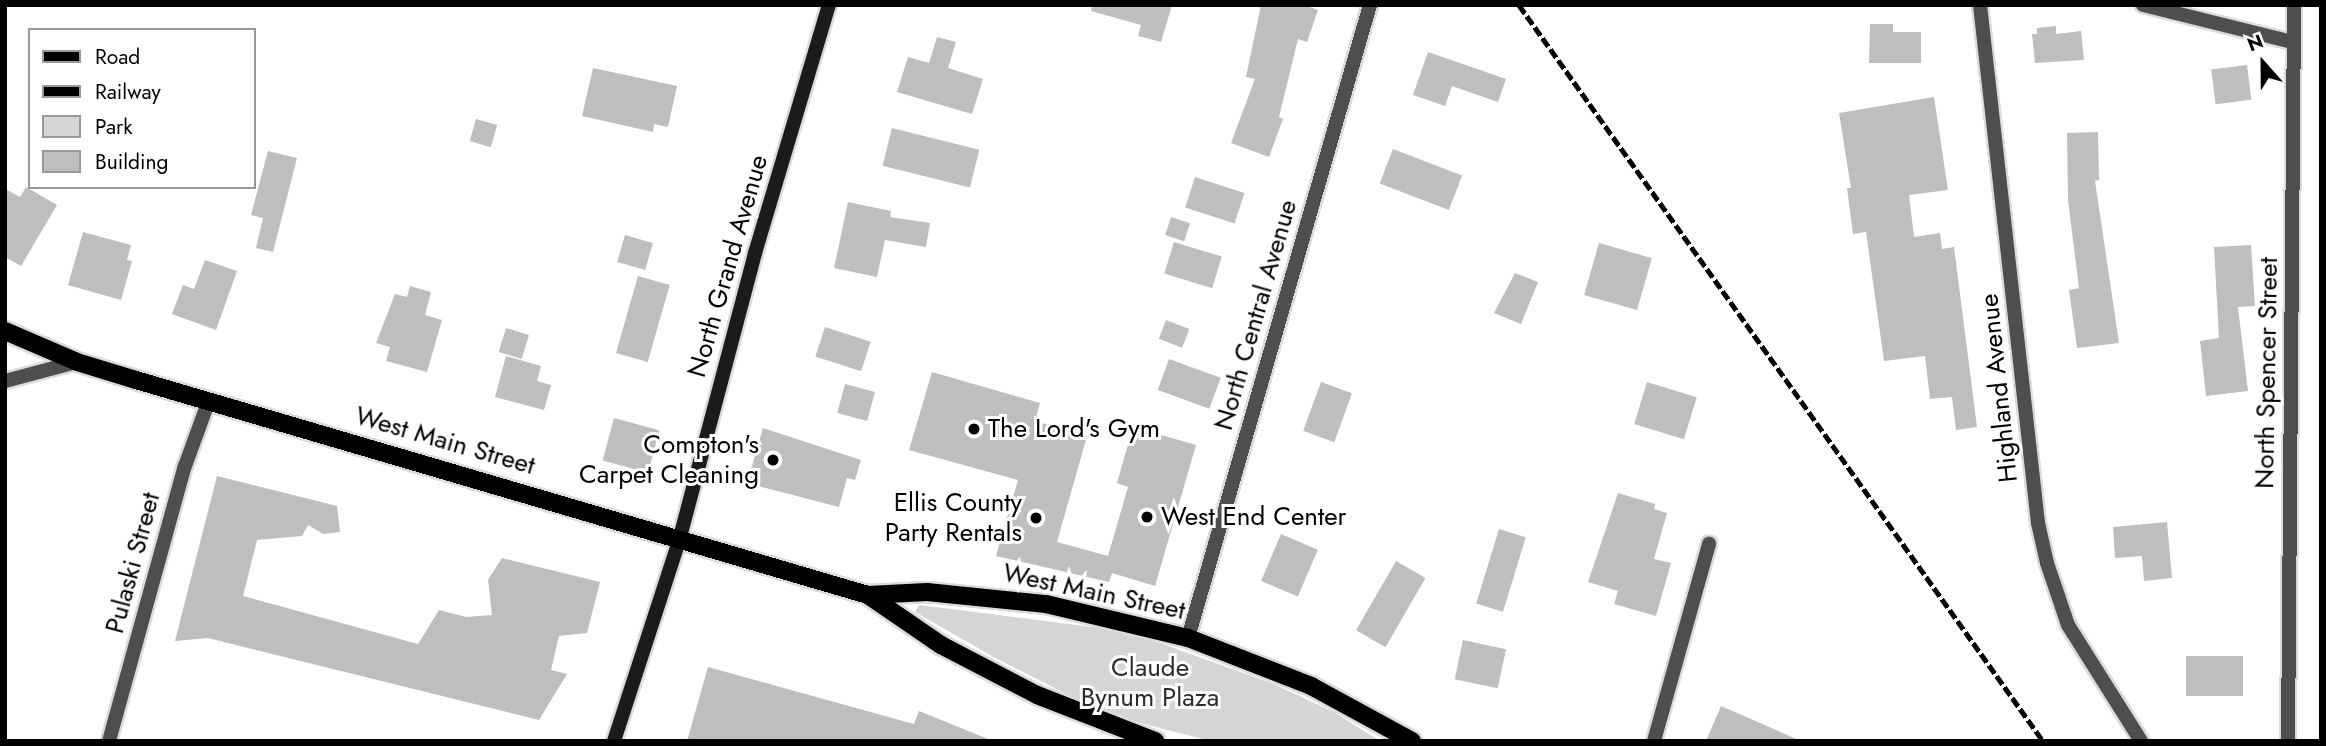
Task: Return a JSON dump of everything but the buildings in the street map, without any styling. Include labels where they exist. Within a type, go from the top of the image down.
[{"type":"main road","name":"North Grand Avenue","points":[[614,741],[679,541],[755,253],[829,5]]},
{"type":"main road","name":"West Main Street","points":[[5,331],[77,362],[868,595],[940,645],[1037,695],[1150,740]]},
{"type":"main road","name":"West Main Street","points":[[868,595],[927,592],[1046,604],[1188,638],[1311,686],[1412,741]]},
{"type":"street","name":"North Central Avenue","points":[[1188,638],[1370,5]]},
{"type":"street","name":"Highland Avenue","points":[[1980,5],[2044,549],[2068,625],[2141,741]]},
{"type":"street","points":[[2143,5],[2293,42]]},
{"type":"street","name":"North Spencer Street","points":[[2288,741],[2294,5]]},
{"type":"street","points":[[5,381],[77,362]]},
{"type":"street","name":"Pulaski Street","points":[[108,741],[185,466],[209,400]]},
{"type":"street","points":[[1654,741],[1709,544]]},
{"type":"green space","name":"Claude Bynum Plaza","points":[[919,605],[1100,628],[1160,643],[1271,683],[1334,712],[1380,741],[1211,741],[1144,724],[1092,707],[999,660],[915,612]]},
{"type":"railway","points":[[1519,5],[2043,741]]},
{"type":"place","name":"The Lord's Gym","points":[[974,429]]},
{"type":"place","name":"Compton's Carpet Cleaning","points":[[773,460]]},
{"type":"place","name":"West End Center","points":[[1147,517]]},
{"type":"place","name":"Ellis County Party Rentals","points":[[1036,518]]}]
